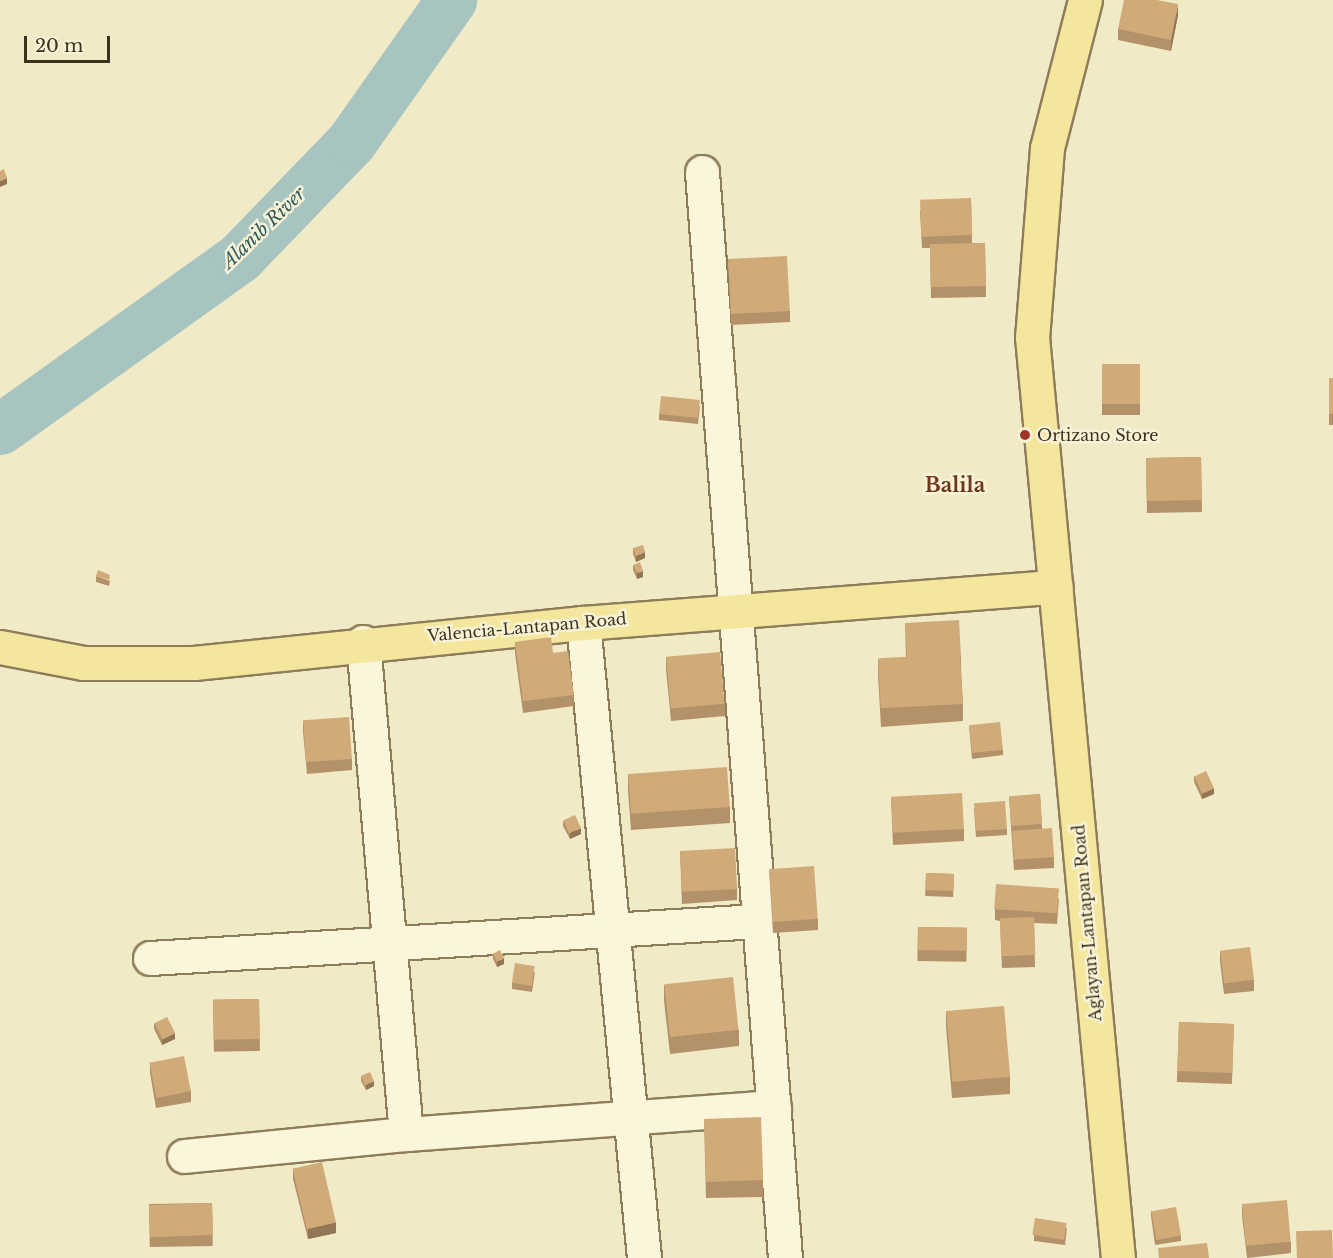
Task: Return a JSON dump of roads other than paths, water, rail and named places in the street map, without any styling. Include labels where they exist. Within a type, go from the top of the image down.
[{"type":"main road","name":"Aglayan-Lantapan Road","points":[[1084,0],[1047,148],[1036,255],[1033,359],[1118,1258]]},
{"type":"main road","name":"Valencia-Lantapan Road","points":[[0,647],[83,663],[132,666],[583,622],[1056,587]]},
{"type":"street","points":[[702,172],[732,610],[785,1258]]},
{"type":"street","points":[[583,622],[609,929],[632,1119],[644,1258]]},
{"type":"street","points":[[363,642],[391,941],[406,1134]]},
{"type":"street","points":[[150,958],[391,941],[757,921]]},
{"type":"street","points":[[184,1156],[406,1134],[774,1107]]},
{"type":"waterway","name":"Alanib River","points":[[0,429],[240,257],[351,142],[451,0]]},
{"type":"place","name":"Ortizano Store","points":[[1025,435]]},
{"type":"district","name":"Balila","points":[[955,485]]}]
